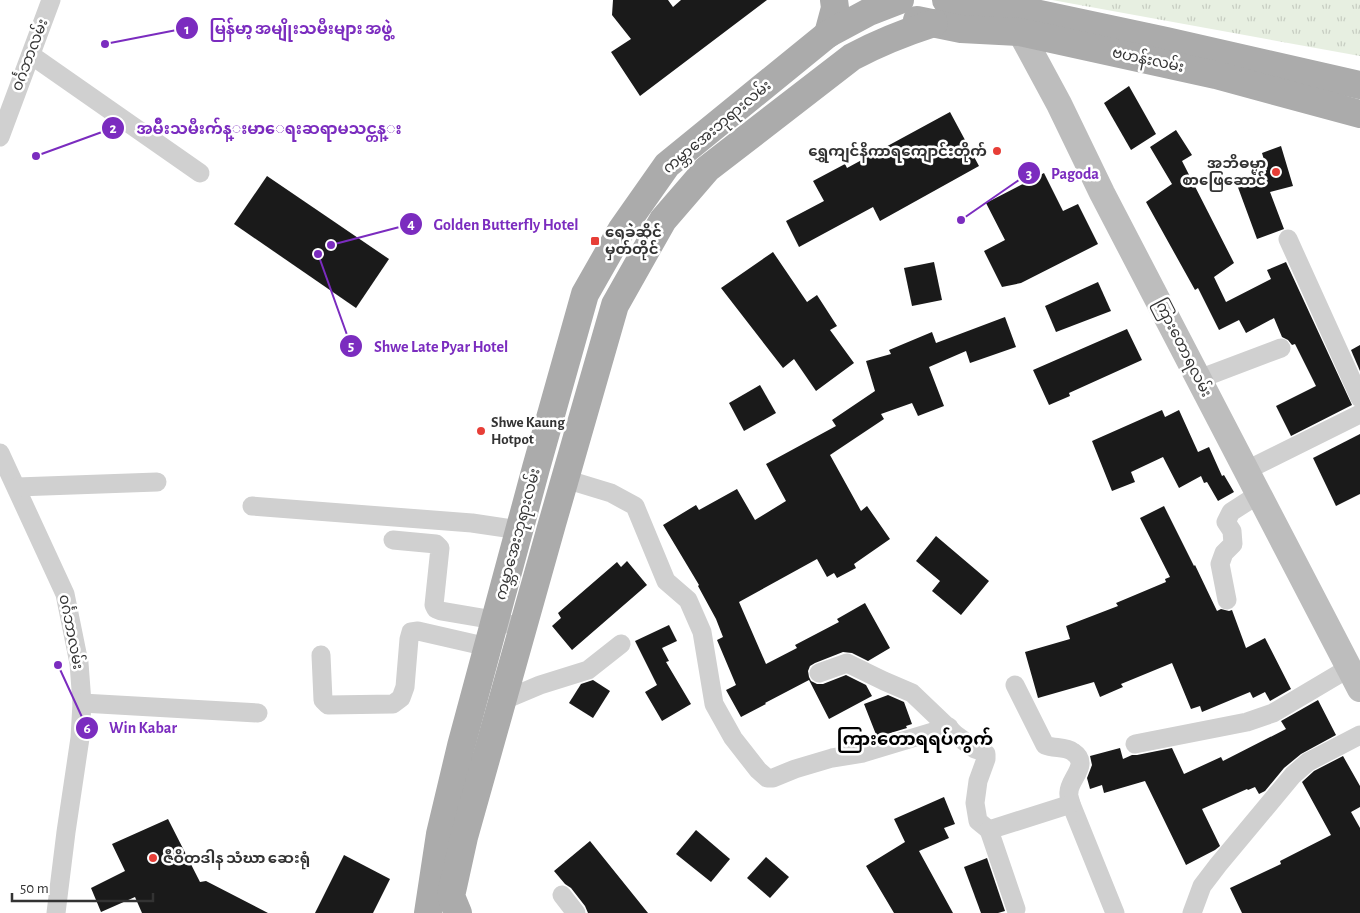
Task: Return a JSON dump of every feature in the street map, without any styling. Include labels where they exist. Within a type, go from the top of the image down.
[{"type":"main road","points":[[828,34],[835,8],[834,0]]},
{"type":"main road","name":"ကမ္ဘာအေးဘုရားလမ်း","points":[[448,902],[440,834],[494,620],[585,294],[622,229],[668,166],[863,4],[900,0]]},
{"type":"main road","points":[[852,57],[863,4],[940,12]]},
{"type":"main road","name":"ဗဟန်းလမ်း","points":[[940,12],[1007,7],[1166,40],[1360,84]]},
{"type":"main road","name":"ကြားတောရလမ်း","points":[[1007,7],[1059,104],[1102,193],[1355,679]]},
{"type":"main road","name":"ကမ္ဘာအေးဘုရားလမ်း","points":[[428,913],[448,902],[502,701],[615,305],[663,220],[707,169],[852,57],[878,43],[901,34],[940,12]]},
{"type":"main road","name":"ဗဟန်းလမ်း","points":[[940,12],[961,29],[1020,32],[1216,75],[1360,114]]},
{"type":"main road","points":[[416,913],[448,902]]},
{"type":"street","name":"ဝင်္ဂဘာလမ်း","points":[[0,137],[7,96],[31,55],[51,0]]},
{"type":"street","points":[[31,55],[200,173]]},
{"type":"street","points":[[1288,239],[1360,398]]},
{"type":"street","points":[[1199,379],[1280,348]]},
{"type":"street","points":[[1247,470],[1360,414]]},
{"type":"street","name":"ဝင်္ဂဘာလမ်း","points":[[0,452],[65,594],[79,663],[82,703],[80,738],[56,913]]},
{"type":"street","points":[[565,479],[611,493],[635,506],[666,581],[688,600],[702,632],[714,704],[733,738],[758,770],[767,778],[774,778],[795,769],[832,758],[863,753],[949,727]]},
{"type":"street","points":[[17,487],[157,482]]},
{"type":"street","points":[[1227,600],[1220,564],[1224,553],[1233,544],[1232,531],[1226,522],[1231,512],[1259,494]]},
{"type":"street","points":[[252,506],[472,523],[519,530]]},
{"type":"street","points":[[393,540],[436,544],[440,548],[434,605],[436,609],[524,628]]},
{"type":"street","points":[[321,655],[324,700],[328,706],[393,704],[401,698],[405,687],[411,632],[418,631],[488,647]]},
{"type":"street","points":[[502,701],[540,685],[588,670],[621,644]]},
{"type":"street","points":[[819,673],[843,664],[850,664],[912,693],[963,740],[986,754],[978,781],[975,803],[978,821],[989,830],[1016,909]]},
{"type":"street","points":[[1135,744],[1247,722],[1355,679]]},
{"type":"street","points":[[1015,685],[1045,745],[1066,749],[1074,752],[1078,757],[1080,767],[1068,790],[1071,804],[1115,913]]},
{"type":"street","points":[[82,703],[258,713]]},
{"type":"street","points":[[1192,913],[1202,886],[1218,864],[1293,775],[1308,762],[1360,735]]},
{"type":"street","points":[[989,830],[1071,804]]},
{"type":"street","points":[[562,895],[576,913]]},
{"type":"green space","points":[[1052,0],[1360,0],[1360,56]]},
{"type":"building","points":[[613,0],[668,0],[673,7],[681,0],[767,0],[640,96],[611,52],[631,39],[612,15]]},
{"type":"building","points":[[1129,86],[1156,134],[1131,150],[1104,103]]},
{"type":"building","points":[[950,112],[979,166],[880,221],[873,207],[799,247],[786,221],[824,201],[813,181],[845,164],[847,168]]},
{"type":"building","points":[[1176,130],[1192,155],[1182,161],[1234,263],[1214,277],[1226,302],[1271,279],[1267,270],[1286,262],[1352,405],[1291,436],[1276,406],[1316,386],[1295,344],[1292,345],[1282,337],[1274,318],[1246,333],[1239,320],[1219,330],[1198,288],[1195,290],[1146,202],[1172,184],[1150,147]]},
{"type":"building","points":[[1281,146],[1293,186],[1270,192],[1284,229],[1257,239],[1236,182],[1267,170],[1262,153]]},
{"type":"building","points":[[1044,173],[1063,211],[1078,204],[1098,244],[1021,283],[1002,287],[984,251],[1005,240],[986,203]]},
{"type":"building","points":[[267,176],[389,259],[356,308],[234,224]]},
{"type":"building","points":[[773,252],[807,302],[817,295],[837,326],[830,330],[854,363],[816,391],[794,359],[783,368],[721,288]]},
{"type":"building","points":[[934,262],[942,300],[912,306],[904,268]]},
{"type":"building","points":[[1098,282],[1111,311],[1056,332],[1045,306]]},
{"type":"building","points":[[1005,317],[1016,347],[970,363],[966,351],[929,367],[944,406],[918,416],[912,403],[881,414],[884,419],[830,455],[861,511],[867,506],[890,539],[854,564],[856,568],[837,578],[834,573],[827,577],[817,559],[739,602],[766,664],[797,648],[795,645],[839,622],[837,619],[865,603],[890,648],[868,661],[852,653],[843,652],[815,663],[810,666],[808,671],[811,681],[817,684],[823,684],[846,675],[866,685],[872,696],[829,719],[809,680],[741,717],[726,690],[736,685],[717,640],[723,637],[716,619],[699,585],[663,525],[696,505],[699,510],[737,489],[755,520],[786,501],[766,464],[836,426],[832,420],[875,391],[866,361],[891,354],[889,350],[932,332],[936,343]]},
{"type":"building","points":[[1127,329],[1142,360],[1069,393],[1070,396],[1049,405],[1033,370]]},
{"type":"building","points":[[1360,345],[1360,371],[1351,350]]},
{"type":"building","points":[[760,385],[776,413],[744,431],[729,403]]},
{"type":"building","points":[[1162,410],[1165,417],[1179,410],[1198,452],[1209,447],[1222,476],[1224,475],[1234,492],[1218,501],[1207,482],[1204,483],[1201,476],[1179,488],[1163,457],[1131,472],[1135,482],[1112,491],[1092,441]]},
{"type":"building","points":[[1360,434],[1360,494],[1336,506],[1313,458]]},
{"type":"building","points":[[1164,506],[1217,611],[1221,609],[1232,610],[1246,648],[1265,638],[1291,689],[1270,701],[1265,692],[1253,698],[1250,692],[1202,712],[1200,706],[1191,709],[1172,663],[1121,684],[1123,687],[1100,697],[1094,682],[1038,698],[1025,652],[1070,639],[1066,626],[1118,606],[1116,603],[1166,582],[1165,579],[1170,577],[1140,518]]},
{"type":"building","points":[[936,536],[989,581],[961,615],[932,591],[940,581],[916,561]]},
{"type":"building","points":[[627,561],[647,585],[572,650],[552,626],[561,618],[558,613],[617,562],[621,567]]},
{"type":"building","points":[[669,625],[677,641],[662,648],[669,661],[666,662],[691,704],[662,721],[645,692],[657,685],[635,641]]},
{"type":"building","points":[[593,680],[610,691],[593,718],[569,703],[581,684]]},
{"type":"building","points":[[888,695],[904,702],[912,724],[906,726],[907,728],[877,737],[864,704]]},
{"type":"building","points":[[1318,700],[1336,735],[1301,754],[1284,768],[1265,791],[1259,794],[1255,787],[1247,789],[1202,809],[1220,846],[1186,865],[1145,781],[1104,793],[1102,785],[1090,789],[1087,778],[1092,765],[1090,756],[1120,748],[1123,759],[1132,755],[1172,748],[1184,774],[1221,757],[1223,761],[1286,729],[1281,721]]},
{"type":"building","points":[[1343,756],[1360,786],[1360,807],[1351,812],[1360,828],[1360,913],[1242,913],[1230,888],[1281,864],[1280,861],[1331,835],[1302,782],[1314,771]]},
{"type":"building","points":[[944,797],[955,824],[944,828],[949,838],[919,851],[953,913],[894,913],[866,866],[905,842],[894,819]]},
{"type":"building","name":"ဇီဝိတဒါန သံဃာ ဆေးရုံ","points":[[168,819],[200,882],[206,881],[268,913],[142,913],[135,897],[101,912],[91,888],[125,871],[112,844]]},
{"type":"building","points":[[696,830],[730,859],[711,882],[676,854]]},
{"type":"building","points":[[590,841],[648,913],[588,913],[571,888],[554,871]]},
{"type":"building","name":"ဇီဝိတဒါန သံဃာ ဆေးရုံ","points":[[344,855],[390,879],[373,913],[315,913]]},
{"type":"building","points":[[766,857],[789,877],[770,898],[747,878]]},
{"type":"building","points":[[987,858],[1005,911],[998,913],[981,913],[964,867]]},
{"type":"place","name":"မြန်မာ့ အမျိုးသမီးများ အဖွဲ့","points":[[105,44]]},
{"type":"place","name":"ရွှေကျင်နိကာရကျောင်းတိုက်","points":[[997,151]]},
{"type":"place","name":"အမ်ိဳးသမီးက်န္းမာေရးဆရာမသင္တန္း","points":[[36,156]]},
{"type":"place","name":"အဘိဓမ္မာ စာဖြေဆောင်","points":[[1276,172]]},
{"type":"place","name":"Pagoda","points":[[961,220]]},
{"type":"place","name":"ရေခဲဆိုင် မှတ်တိုင်","points":[[595,241]]},
{"type":"place","name":"Golden Butterfly Hotel","points":[[331,245]]},
{"type":"place","name":"Shwe Late Pyar Hotel","points":[[318,254]]},
{"type":"place","name":"Shwe Kaung Hotpot","points":[[481,431]]},
{"type":"place","name":"Win Kabar","points":[[58,665]]},
{"type":"place","name":"ဇီဝိတဒါန သံဃာ ဆေးရုံ","points":[[153,858]]},
{"type":"district","name":"ကြားတောရရပ်ကွက်","points":[[915,740]]}]
